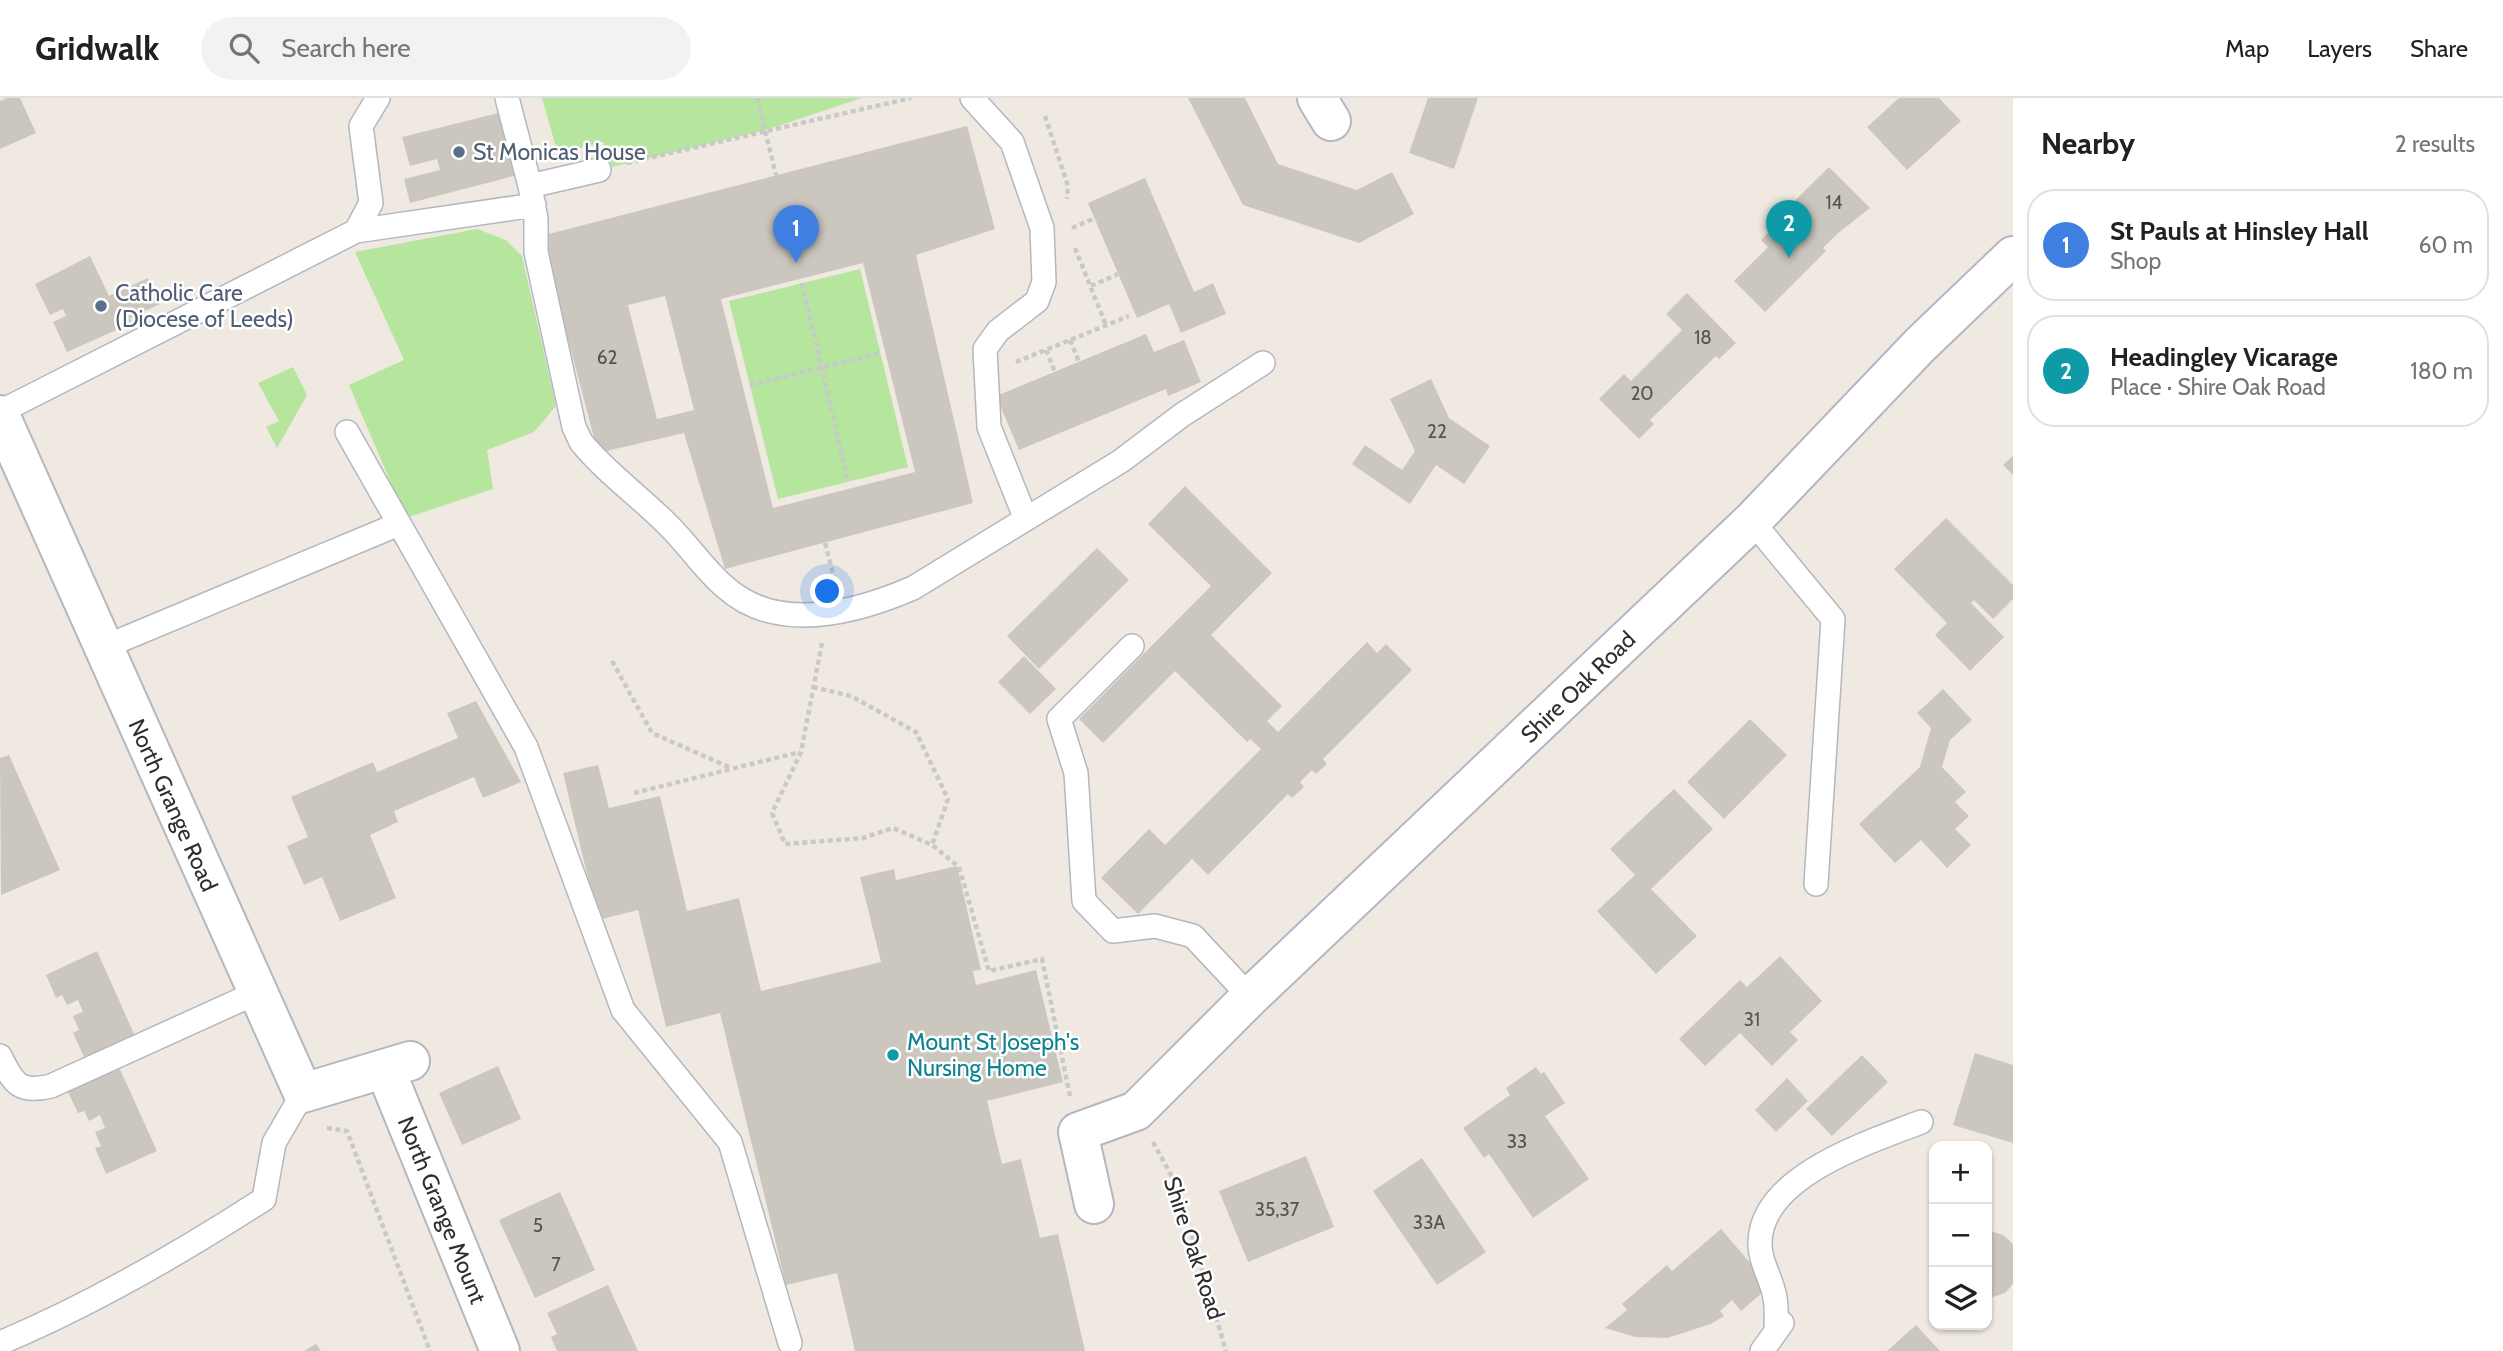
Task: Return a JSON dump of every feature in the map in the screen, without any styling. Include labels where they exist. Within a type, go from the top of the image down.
[{"type":"street","name":"Shire Oak Road","points":[[1078,1132],[1136,1111],[1250,997],[1752,522],[1920,345],[2013,256]]},
{"type":"street","name":"North Grange Road","points":[[0,414],[102,648],[258,992],[295,1107]]},
{"type":"street","name":"North Grange Mount","points":[[295,1107],[397,1065],[500,1351]]},
{"type":"street","points":[[1078,1132],[1094,1204]]},
{"type":"lane","points":[[356,231],[372,203],[361,126],[378,98]]},
{"type":"lane","points":[[508,98],[532,196],[536,252],[574,426],[581,442],[670,527],[724,587],[750,606],[791,614],[834,613],[879,603],[913,588],[1025,517],[1121,461],[1182,415],[1262,363]]},
{"type":"lane","points":[[971,98],[1012,142],[1042,228],[1044,282],[1037,301],[998,331],[985,349],[989,427],[1025,517]]},
{"type":"lane","points":[[0,414],[356,231],[532,196],[598,170]]},
{"type":"lane","points":[[347,432],[526,747],[623,1010],[730,1142],[790,1343]]},
{"type":"lane","points":[[1752,522],[1833,619],[1816,884]]},
{"type":"lane","points":[[102,648],[399,524]]},
{"type":"lane","points":[[1132,646],[1059,719],[1076,773],[1084,901],[1113,931],[1155,926],[1193,936],[1250,997]]},
{"type":"lane","points":[[0,1056],[12,1081],[32,1091],[258,992]]},
{"type":"lane","points":[[0,1343],[62,1317],[194,1244],[264,1199],[274,1143],[295,1107]]},
{"type":"lane","points":[[1762,1351],[1779,1327],[1775,1297],[1761,1257],[1760,1239],[1764,1221],[1776,1198],[1810,1173],[1861,1145],[1921,1122]]},
{"type":"path","points":[[757,98],[776,175]]},
{"type":"path","points":[[598,170],[911,98]]},
{"type":"path","points":[[1068,230],[1095,218]]},
{"type":"path","points":[[1091,286],[1118,274]]},
{"type":"path","points":[[802,283],[848,481]]},
{"type":"path","points":[[986,374],[1129,316]]},
{"type":"path","points":[[1070,340],[1079,362]]},
{"type":"path","points":[[1046,350],[1055,372]]},
{"type":"path","points":[[750,385],[881,353]]},
{"type":"path","points":[[825,543],[834,613],[813,687],[801,752],[772,813],[785,844],[863,838],[893,828],[932,845],[959,867],[989,971],[1042,959],[1078,1132]]},
{"type":"path","points":[[612,661],[652,733],[732,769]]},
{"type":"path","points":[[813,687],[851,696],[916,732],[948,799],[932,845]]},
{"type":"path","points":[[634,793],[801,752]]},
{"type":"path","points":[[295,1107],[347,1131],[430,1351]]},
{"type":"path","name":"Shire Oak Road","points":[[1136,1111],[1178,1188],[1226,1351]]},
{"type":"green space","points":[[542,98],[862,98],[766,130],[612,167],[603,142],[558,154]]},
{"type":"green space","points":[[477,229],[506,240],[522,256],[556,406],[534,432],[487,450],[493,489],[406,518],[349,385],[404,360],[355,252]]},
{"type":"green space","points":[[860,269],[908,467],[778,499],[729,301]]},
{"type":"green space","points":[[293,367],[307,395],[277,448],[266,427],[279,421],[258,383]]},
{"type":"building","points":[[20,98],[36,133],[0,149],[0,101]]},
{"type":"building","points":[[1188,98],[1245,98],[1278,164],[1357,190],[1392,172],[1414,214],[1359,243],[1243,205]]},
{"type":"building","points":[[1428,98],[1478,98],[1454,169],[1409,153]]},
{"type":"building","points":[[1899,98],[1939,98],[1961,121],[1907,170],[1867,127]]},
{"type":"building","name":"St Monicas House","points":[[502,112],[518,175],[410,203],[404,179],[440,170],[437,159],[410,166],[402,137]]},
{"type":"building","points":[[967,126],[995,229],[916,255],[973,503],[725,569],[684,433],[598,453],[541,236]],"holes":[[[863,263],[915,472],[773,508],[721,299]],[[665,296],[694,410],[657,419],[628,305]]]},
{"type":"building","points":[[1829,167],[1870,208],[1837,234],[1823,248],[1826,251],[1765,312],[1734,281],[1768,247],[1761,240],[1773,228],[1770,225]]},
{"type":"building","points":[[1145,178],[1194,292],[1213,283],[1226,314],[1181,333],[1169,304],[1137,318],[1088,203]]},
{"type":"building","name":"Catholic Care (Diocese of Leeds)","points":[[90,256],[109,296],[148,278],[160,304],[130,318],[132,323],[67,352],[53,322],[66,316],[63,309],[50,315],[35,284]]},
{"type":"building","points":[[1687,293],[1736,343],[1719,359],[1716,356],[1650,420],[1654,424],[1639,439],[1599,399],[1624,374],[1631,381],[1682,330],[1666,314]]},
{"type":"building","points":[[1146,334],[1154,352],[1184,340],[1201,382],[1168,396],[1166,389],[1019,450],[996,396]]},
{"type":"building","points":[[1431,379],[1449,418],[1490,446],[1464,484],[1436,465],[1410,504],[1352,464],[1365,445],[1402,470],[1415,451],[1390,399]]},
{"type":"building","points":[[2013,456],[2013,475],[2003,465]]},
{"type":"building","points":[[1185,486],[1272,573],[1211,635],[1282,706],[1267,721],[1278,732],[1367,642],[1377,653],[1386,644],[1412,670],[1323,759],[1327,764],[1316,774],[1312,770],[1300,782],[1304,787],[1292,798],[1288,794],[1208,875],[1192,859],[1138,914],[1101,878],[1149,829],[1165,845],[1261,749],[1250,739],[1247,742],[1175,671],[1103,743],[1079,719],[1211,586],[1148,524]]},
{"type":"building","points":[[1946,518],[2013,585],[2013,599],[1993,619],[1974,600],[1971,603],[2004,637],[1970,671],[1935,635],[1947,623],[1894,569]]},
{"type":"building","points":[[1097,548],[1129,580],[1039,669],[1007,636]]},
{"type":"building","points":[[1024,656],[1056,689],[1030,714],[998,682]]},
{"type":"building","points":[[1943,689],[1972,720],[1950,740],[1942,767],[1966,792],[1955,802],[1969,816],[1955,829],[1971,845],[1947,868],[1921,840],[1895,863],[1859,824],[1920,767],[1931,728],[1917,713]]},
{"type":"building","points":[[476,701],[521,782],[483,798],[474,777],[394,811],[398,822],[370,835],[396,898],[340,921],[322,877],[304,885],[287,846],[308,837],[291,797],[373,762],[377,772],[458,738],[447,713]]},
{"type":"building","points":[[1750,719],[1787,755],[1724,819],[1687,782]]},
{"type":"building","points":[[9,755],[60,870],[1,895],[0,758]]},
{"type":"building","name":"Mount St Joseph's Nursing Home","points":[[598,765],[609,808],[660,796],[687,911],[739,898],[761,991],[881,962],[860,877],[894,869],[896,880],[957,866],[981,970],[973,971],[976,985],[1036,970],[1063,1082],[987,1101],[1002,1164],[1021,1159],[1040,1238],[1058,1234],[1085,1351],[855,1351],[837,1273],[786,1285],[720,1013],[666,1027],[638,910],[598,920],[563,773]]},
{"type":"building","points":[[1674,789],[1713,829],[1651,889],[1697,936],[1656,974],[1597,911],[1635,875],[1610,849]]},
{"type":"building","points":[[97,951],[135,1036],[85,1059],[73,1033],[79,1030],[73,1016],[83,1012],[78,1000],[67,1005],[62,995],[56,998],[46,975]]},
{"type":"building","points":[[1780,956],[1822,1001],[1790,1032],[1798,1040],[1772,1066],[1740,1033],[1705,1066],[1679,1039],[1740,980],[1747,987]]},
{"type":"building","points":[[1975,1053],[2013,1065],[2013,1143],[1953,1125]]},
{"type":"building","points":[[1862,1055],[1888,1082],[1832,1136],[1806,1109]]},
{"type":"building","points":[[498,1066],[521,1119],[462,1145],[439,1093]]},
{"type":"building","points":[[119,1067],[157,1151],[106,1174],[95,1148],[101,1146],[95,1132],[105,1128],[100,1115],[89,1121],[84,1111],[78,1113],[67,1090]]},
{"type":"building","points":[[1536,1067],[1541,1074],[1544,1072],[1565,1103],[1545,1116],[1589,1179],[1533,1218],[1489,1154],[1484,1158],[1463,1128],[1510,1095],[1506,1088]]},
{"type":"building","points":[[1787,1078],[1808,1101],[1776,1132],[1755,1110]]},
{"type":"building","points":[[1306,1156],[1334,1227],[1248,1262],[1219,1191]]},
{"type":"building","points":[[1422,1158],[1486,1252],[1437,1285],[1373,1191]]},
{"type":"building","points":[[560,1192],[595,1270],[535,1298],[499,1220]]},
{"type":"building","points":[[1721,1229],[1770,1286],[1741,1311],[1732,1300],[1720,1311],[1724,1316],[1711,1324],[1667,1338],[1635,1337],[1605,1328],[1627,1310],[1622,1304],[1667,1265],[1672,1271]]},
{"type":"building","points":[[1992,1232],[2003,1235],[2013,1244],[2013,1284],[2005,1293],[1992,1297]]},
{"type":"building","points":[[608,1285],[638,1351],[557,1351],[551,1337],[557,1334],[547,1313]]},
{"type":"building","points":[[1916,1325],[1940,1351],[1887,1351]]},
{"type":"building","points":[[316,1344],[321,1351],[304,1351]]},
{"type":"place","name":"St Monicas House","points":[[459,152]]},
{"type":"place","name":"Headingley Vicarage","points":[[1789,258]]},
{"type":"place","name":"St Pauls at Hinsley Hall","points":[[796,263]]},
{"type":"place","name":"Catholic Care (Diocese of Leeds)","points":[[101,306]]},
{"type":"place","name":"Mount St Joseph's Nursing Home","points":[[893,1055]]}]
